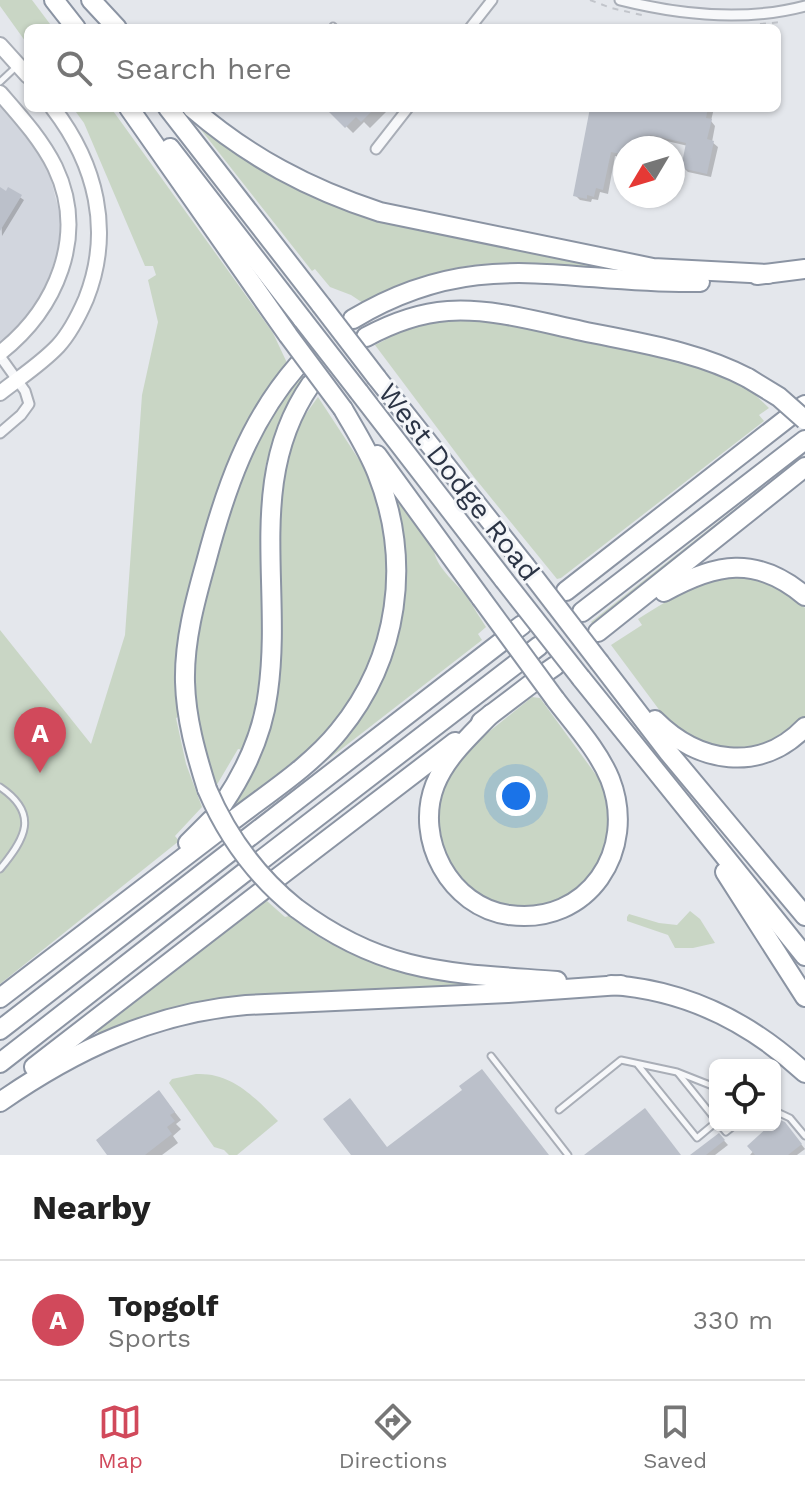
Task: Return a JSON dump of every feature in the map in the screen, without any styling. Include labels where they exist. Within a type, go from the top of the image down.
[{"type":"highway","points":[[54,0],[73,24]]},
{"type":"highway","points":[[84,0],[102,24]]},
{"type":"highway","points":[[91,0],[113,24]]},
{"type":"highway","points":[[132,112],[288,335],[604,767],[617,804],[618,834],[610,863],[593,886],[572,903],[551,912],[507,915],[473,901],[449,879],[433,849],[428,818],[435,785],[451,757],[491,714]]},
{"type":"highway","name":"West Dodge Road","points":[[141,112],[504,580],[696,821]]},
{"type":"highway","name":"West Dodge Road","points":[[171,112],[620,690],[752,853]]},
{"type":"highway","points":[[197,112],[226,137],[273,168],[339,199],[380,212],[640,266],[768,274]]},
{"type":"highway","points":[[353,319],[417,288],[482,273],[529,271],[705,282],[805,269]]},
{"type":"highway","points":[[366,337],[399,321],[423,315],[448,311],[487,312],[679,351],[729,367],[801,412],[566,591]]},
{"type":"highway","points":[[298,365],[267,404],[240,454],[194,605],[186,661],[186,698],[191,737],[207,789],[238,847],[267,881],[296,908],[337,936],[375,954],[415,967],[453,973],[621,985],[664,993],[715,1011],[769,1042],[805,1073]]},
{"type":"highway","points":[[223,804],[248,762],[263,719],[271,666],[270,544],[274,474],[287,426],[311,384]]},
{"type":"highway","points":[[0,998],[220,825],[305,764],[338,733],[373,679],[391,632],[397,579],[393,529],[376,470],[343,409]]},
{"type":"highway","points":[[582,612],[805,440]]},
{"type":"highway","points":[[598,632],[805,467]]},
{"type":"highway","points":[[616,618],[679,584],[719,568],[764,571],[779,577],[805,596]]},
{"type":"highway","points":[[0,1030],[512,633]]},
{"type":"highway","points":[[0,1063],[528,654]]},
{"type":"highway","points":[[0,1094],[544,675]]},
{"type":"highway","points":[[620,690],[646,709],[679,742],[714,755],[732,757],[765,753],[791,740],[805,727]]},
{"type":"highway","points":[[696,821],[805,956]]},
{"type":"highway","points":[[696,821],[805,997]]},
{"type":"highway","points":[[752,853],[805,916]]},
{"type":"highway","points":[[752,853],[771,889],[805,931]]},
{"type":"highway","points":[[0,1102],[95,1044],[142,1025],[204,1010],[262,1004],[621,985]]},
{"type":"main road","points":[[0,45],[24,71]]},
{"type":"main road","points":[[0,93],[42,144],[56,170],[67,210],[63,260],[49,302],[25,332],[0,355]]},
{"type":"main road","points":[[0,393],[47,357],[66,336],[82,308],[98,262],[100,238],[95,189],[77,144],[56,112]]},
{"type":"street","points":[[473,24],[492,0]]},
{"type":"street","points":[[620,0],[690,12],[738,15],[805,6]]},
{"type":"street","points":[[376,149],[405,112]]},
{"type":"street","points":[[0,355],[28,398],[27,409],[0,433]]},
{"type":"lane","points":[[0,82],[18,64]]},
{"type":"lane","points":[[0,787],[16,801],[27,828],[0,869]]},
{"type":"lane","points":[[491,1056],[568,1155]]},
{"type":"lane","points":[[559,1110],[621,1060],[677,1072],[709,1085]]},
{"type":"lane","points":[[637,1064],[697,1138],[709,1125]]},
{"type":"lane","points":[[677,1072],[709,1111]]},
{"type":"lane","points":[[781,1114],[790,1118],[805,1136]]},
{"type":"shaded area","points":[[0,104],[26,134],[48,168],[60,215],[59,248],[43,293],[26,319],[0,343]]},
{"type":"green space","points":[[0,0],[32,0],[50,24],[24,24],[24,39],[0,6]]},
{"type":"green space","points":[[76,112],[114,112],[273,333],[288,365],[259,405],[227,470],[203,541],[182,628],[178,650],[176,718],[186,764],[202,807],[175,836],[179,841],[0,984],[0,630],[91,744],[125,635],[142,395],[158,322],[148,280],[156,275],[153,266],[145,266],[84,123]]},
{"type":"green space","points":[[191,117],[284,180],[600,264],[600,267],[506,263],[469,266],[414,279],[363,303],[330,287],[315,269],[312,271]]},
{"type":"green space","points":[[463,314],[702,365],[749,389],[769,408],[759,415],[764,421],[557,579],[474,477],[375,345],[385,340],[382,332]]},
{"type":"green space","points":[[301,374],[305,378],[278,424],[265,467],[264,661],[257,714],[245,750],[238,749],[215,788],[201,736],[196,700],[194,645],[201,604],[241,475],[265,422]]},
{"type":"green space","points":[[318,397],[371,478],[386,527],[389,595],[376,652],[351,704],[311,750],[228,816],[225,809],[258,756],[275,490],[298,411],[305,415]]},
{"type":"green space","points":[[760,489],[763,491],[594,625],[591,622]]},
{"type":"green space","points":[[392,494],[486,627],[478,634],[482,640],[237,830],[233,825],[310,764],[384,670]]},
{"type":"green space","points":[[725,575],[769,582],[787,592],[805,608],[805,719],[782,741],[743,752],[701,745],[666,719],[611,645],[642,625],[638,619],[659,606],[691,588]]},
{"type":"green space","points":[[532,697],[540,698],[599,779],[607,796],[611,821],[602,859],[573,892],[539,907],[505,907],[472,894],[439,853],[435,800],[459,756]]},
{"type":"green space","points":[[259,901],[261,904],[267,901],[285,917],[289,916],[314,934],[364,959],[417,975],[503,987],[275,996],[196,1003],[100,1036],[95,1028]]},
{"type":"green space","points":[[690,911],[700,919],[715,943],[675,948],[668,935],[627,921],[629,914],[677,925]]},
{"type":"green space","points":[[196,1074],[220,1077],[242,1088],[278,1121],[237,1155],[229,1155],[214,1147],[169,1083],[172,1079]]},
{"type":"building","points":[[329,112],[371,112],[361,122],[356,117],[345,128]]},
{"type":"building","points":[[589,112],[707,112],[706,118],[712,119],[707,139],[714,141],[707,174],[685,169],[685,136],[613,136],[613,152],[603,190],[596,188],[594,197],[587,195],[587,199],[573,196]]},
{"type":"building","points":[[0,187],[6,191],[8,187],[22,195],[0,231]]},
{"type":"building","points":[[482,1069],[549,1155],[351,1155],[323,1119],[350,1098],[387,1147],[462,1090],[459,1086]]},
{"type":"building","points":[[159,1090],[175,1112],[170,1115],[175,1121],[167,1127],[172,1134],[145,1155],[107,1155],[96,1140]]},
{"type":"building","points":[[645,1108],[681,1155],[584,1155]]},
{"type":"building","points":[[781,1120],[802,1144],[788,1155],[755,1155],[747,1146],[763,1131],[781,1131]]},
{"type":"building","points":[[719,1133],[725,1140],[706,1155],[690,1155]]},
{"type":"place","name":"Topgolf","points":[[40,773]]}]
